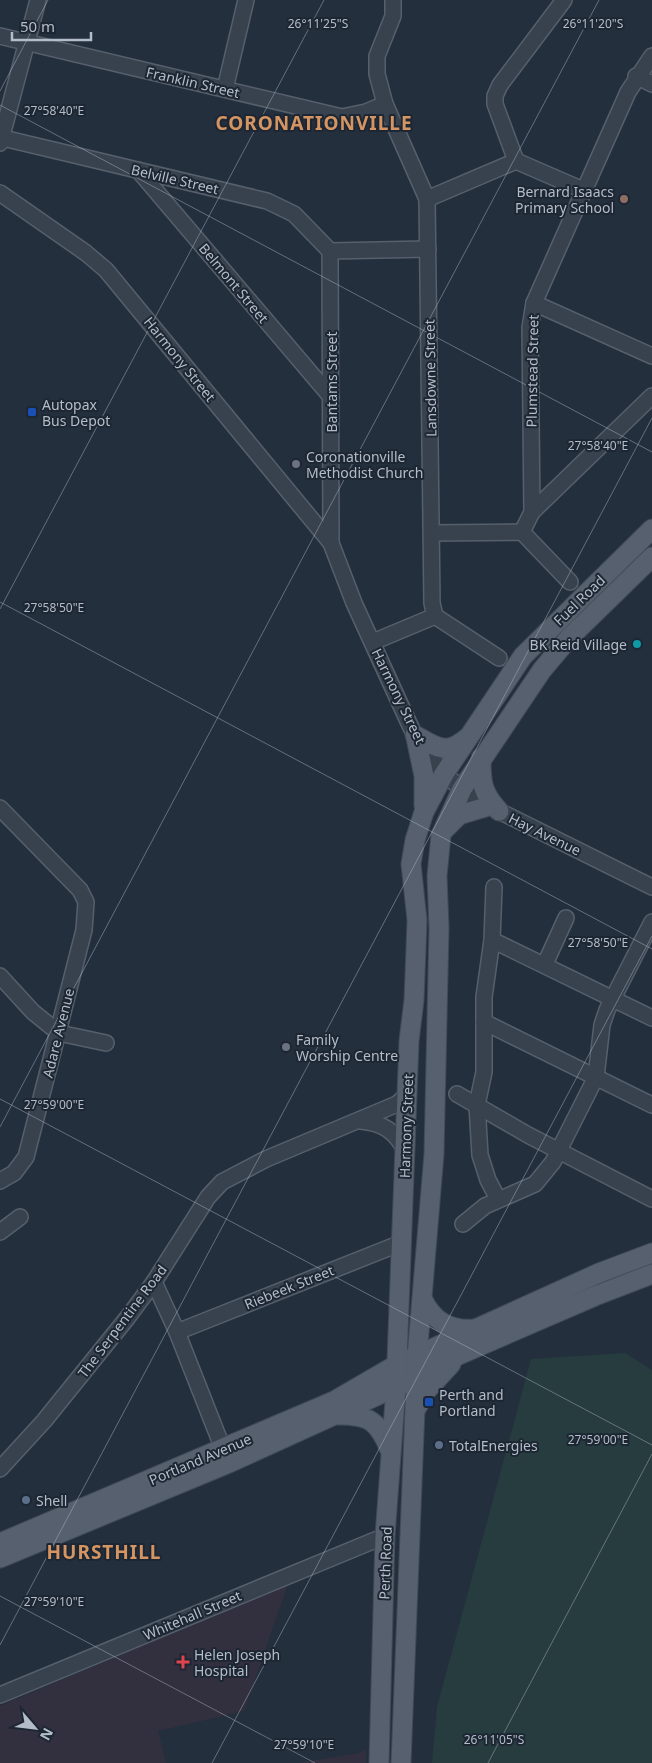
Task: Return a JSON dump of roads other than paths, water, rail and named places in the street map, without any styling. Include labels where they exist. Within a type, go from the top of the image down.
[{"type":"main road","name":"Fuel Road","points":[[444,774],[523,656],[652,529]]},
{"type":"main road","name":"Fuel Road","points":[[462,789],[481,758],[542,670],[569,638],[652,557]]},
{"type":"main road","points":[[416,737],[446,749],[457,746],[467,738]]},
{"type":"main road","points":[[416,737],[424,776],[424,812]]},
{"type":"main road","points":[[441,835],[459,815],[494,809],[484,792],[481,758]]},
{"type":"main road","name":"Harmony Street","points":[[396,1387],[407,1095],[416,949],[412,864],[415,840],[424,812],[444,774]]},
{"type":"main road","name":"Harmony Street","points":[[418,1357],[434,1154],[438,928],[437,876],[441,835],[462,789]]},
{"type":"main road","points":[[396,1365],[418,1357],[600,1273],[652,1253]]},
{"type":"main road","points":[[396,1387],[461,1354],[595,1296],[652,1274]]},
{"type":"main road","points":[[422,1300],[430,1314],[448,1326],[464,1330],[477,1329]]},
{"type":"main road","points":[[414,1413],[426,1391],[461,1354]]},
{"type":"main road","name":"Perth Road","points":[[401,1763],[414,1413],[418,1357]]},
{"type":"main road","name":"Portland Avenue","points":[[0,1558],[226,1456],[334,1401],[396,1365]]},
{"type":"main road","name":"Portland Avenue","points":[[0,1544],[334,1415],[396,1387]]},
{"type":"main road","name":"Perth Road","points":[[379,1763],[385,1536],[396,1387]]},
{"type":"main road","points":[[334,1415],[358,1416],[371,1420],[383,1433],[391,1451]]},
{"type":"street","points":[[1,140],[38,0]]},
{"type":"street","points":[[225,89],[246,0]]},
{"type":"street","points":[[393,0],[393,16],[377,56],[377,74],[385,104],[427,199],[516,160]]},
{"type":"street","points":[[564,0],[500,85],[495,96],[495,104],[516,160],[583,190]]},
{"type":"street","name":"Franklin Street","points":[[0,36],[26,44],[342,117],[366,112],[385,104]]},
{"type":"street","name":"Plumstead Street","points":[[522,532],[532,512],[530,328],[534,303],[583,190],[636,76],[652,56]]},
{"type":"street","points":[[636,76],[652,84]]},
{"type":"street","name":"Belville Street","points":[[1,140],[138,170],[282,206],[294,214],[330,252]]},
{"type":"street","name":"Belmont Street","points":[[138,170],[331,396]]},
{"type":"street","name":"Harmony Street","points":[[0,194],[86,253],[106,270],[331,543],[354,603],[416,737],[444,774]]},
{"type":"street","name":"Lansdowne Street","points":[[427,199],[432,603],[435,616]]},
{"type":"street","points":[[330,252],[428,249]]},
{"type":"street","name":"Bantams Street","points":[[330,252],[331,543]]},
{"type":"street","points":[[534,303],[652,356]]},
{"type":"street","points":[[532,512],[652,396]]},
{"type":"street","points":[[432,533],[522,532],[570,582]]},
{"type":"street","points":[[373,642],[435,616],[499,658]]},
{"type":"street","name":"Hay Avenue","points":[[444,774],[462,789],[494,809],[652,887]]},
{"type":"street","name":"Adare Avenue","points":[[0,808],[80,890],[86,902],[84,930],[26,1157],[14,1173],[0,1181]]},
{"type":"street","points":[[494,886],[492,940],[485,986],[484,1072],[477,1105],[480,1155],[488,1180],[498,1199]]},
{"type":"street","points":[[545,964],[566,918]]},
{"type":"street","points":[[463,1224],[478,1210],[498,1199],[535,1184],[547,1172],[560,1152],[596,1077],[602,1025],[613,998],[652,922]]},
{"type":"street","points":[[492,940],[545,964],[652,1018]]},
{"type":"street","points":[[0,976],[33,1012],[59,1033],[106,1044]]},
{"type":"street","points":[[484,1022],[652,1105]]},
{"type":"street","points":[[457,1094],[560,1152],[652,1199]]},
{"type":"street","name":"The Serpentine Road","points":[[0,1469],[44,1421],[154,1282],[214,1190],[228,1178],[266,1159],[398,1104],[407,1095]]},
{"type":"street","points":[[360,1120],[386,1126],[399,1138],[405,1150]]},
{"type":"street","points":[[0,1232],[20,1217]]},
{"type":"street","name":"Riebeek Street","points":[[177,1332],[401,1243]]},
{"type":"street","points":[[154,1282],[177,1332],[226,1456]]},
{"type":"street","name":"Whitehall Street","points":[[0,1694],[385,1536]]},
{"type":"place","name":"Bernard Isaacs Primary School","points":[[624,199]]},
{"type":"place","name":"Autopax Bus Depot","points":[[32,412]]},
{"type":"place","name":"Coronationville Methodist Church","points":[[296,464]]},
{"type":"place","name":"BK Reid Village","points":[[637,644]]},
{"type":"place","name":"Family Worship Centre","points":[[286,1047]]},
{"type":"place","name":"Perth and Portland","points":[[429,1402]]},
{"type":"place","name":"TotalEnergies","points":[[439,1445]]},
{"type":"place","name":"Shell","points":[[26,1500]]},
{"type":"place","name":"Helen Joseph Hospital","points":[[183,1662]]},
{"type":"district","name":"CORONATIONVILLE","points":[[314,123]]},
{"type":"district","name":"HURSTHILL","points":[[104,1552]]}]
